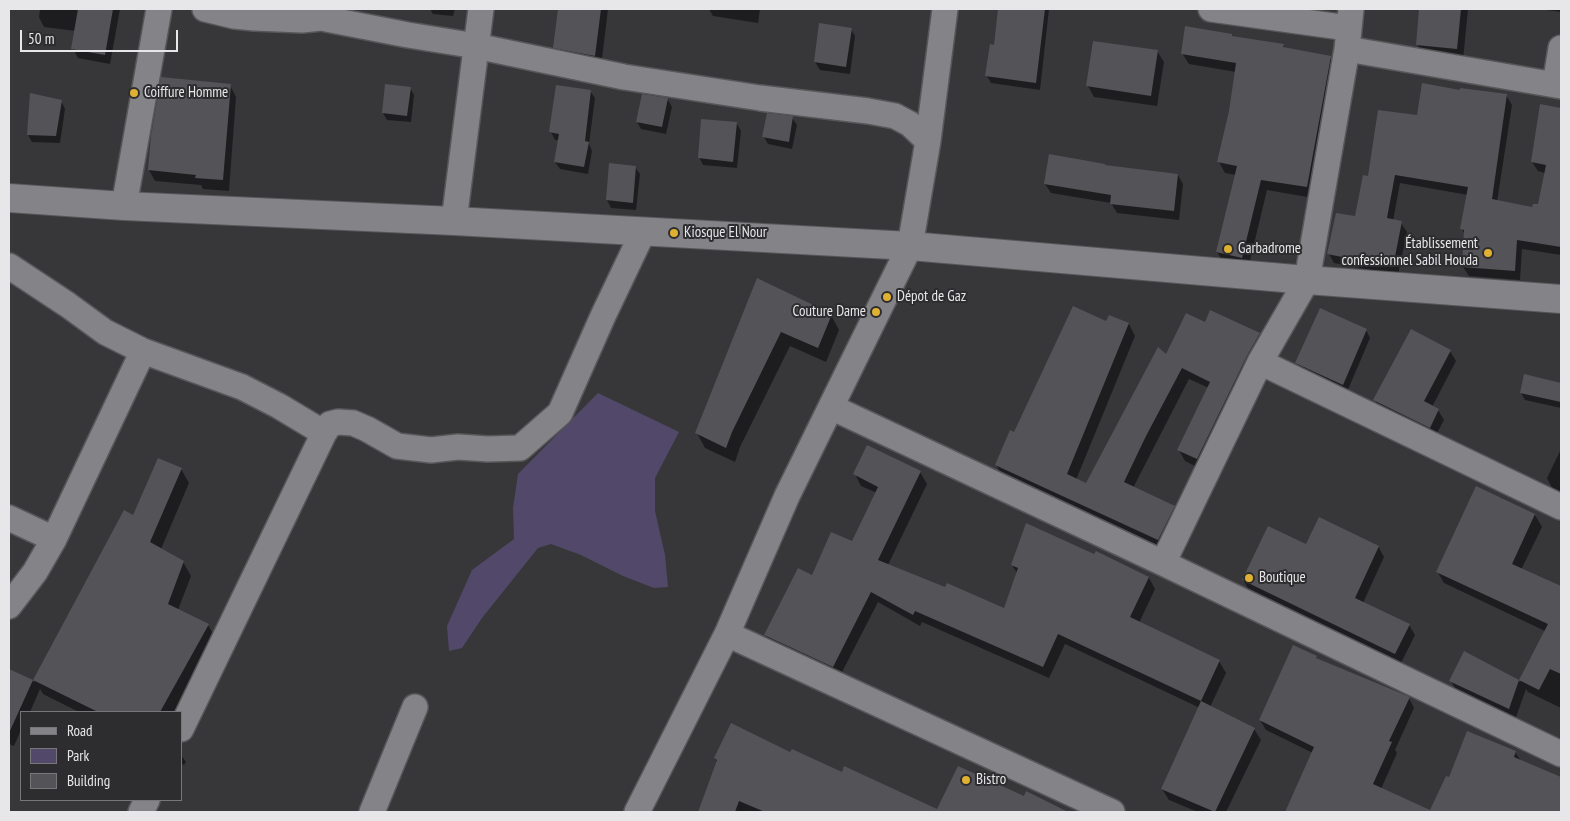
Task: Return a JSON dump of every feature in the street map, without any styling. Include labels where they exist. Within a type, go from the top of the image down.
[{"type":"street","points":[[124,206],[159,9]]},
{"type":"street","points":[[205,9],[234,16],[254,18],[302,20],[321,18],[476,46],[535,60],[624,77],[751,97],[868,111],[895,116],[910,124],[928,141]]},
{"type":"street","points":[[454,221],[481,9]]},
{"type":"street","points":[[637,812],[727,634],[788,496],[910,246],[928,141],[945,9]]},
{"type":"street","points":[[1211,9],[1349,29],[1558,86],[1561,48]]},
{"type":"street","points":[[1163,563],[1260,362],[1307,280],[1349,29]]},
{"type":"street","points":[[9,198],[124,206],[454,221],[910,246],[1307,280],[1561,299]]},
{"type":"street","points":[[182,727],[330,424],[338,422],[354,423],[397,446],[431,450],[458,447],[488,449],[520,448],[560,413],[643,232]]},
{"type":"street","points":[[9,266],[105,332],[144,351],[242,387],[279,406],[324,433]]},
{"type":"street","points":[[9,606],[35,572],[54,539],[144,351]]},
{"type":"street","points":[[1260,362],[1561,507]]},
{"type":"street","points":[[831,407],[1163,563],[1561,754]]},
{"type":"street","points":[[9,518],[54,539]]},
{"type":"street","points":[[727,634],[1112,812]]},
{"type":"street","points":[[372,812],[415,707]]},
{"type":"green space","points":[[598,393],[679,432],[655,478],[655,511],[665,555],[668,587],[654,588],[623,576],[581,555],[551,544],[538,548],[482,618],[462,648],[449,651],[447,626],[472,570],[514,539],[513,508],[518,474]]},
{"type":"building","points":[[78,9],[113,9],[105,55],[71,49]]},
{"type":"building","points":[[558,9],[601,9],[595,56],[553,48]]},
{"type":"building","points":[[998,9],[1045,9],[1036,83],[985,76],[990,44],[994,45]]},
{"type":"building","points":[[1419,9],[1461,9],[1457,49],[1416,45]]},
{"type":"building","points":[[819,23],[852,28],[846,67],[814,62]]},
{"type":"building","points":[[1185,26],[1284,44],[1283,47],[1331,56],[1307,187],[1261,180],[1242,258],[1216,252],[1237,166],[1217,162],[1229,111],[1236,63],[1181,54]]},
{"type":"building","points":[[1093,41],[1158,50],[1151,96],[1086,86]]},
{"type":"building","points":[[161,77],[231,84],[223,180],[195,178],[196,175],[148,170],[151,136]]},
{"type":"building","points":[[1422,83],[1460,90],[1460,88],[1507,94],[1492,199],[1532,207],[1533,204],[1538,204],[1546,165],[1531,162],[1540,104],[1561,108],[1561,247],[1517,240],[1515,271],[1462,267],[1464,230],[1460,229],[1468,187],[1395,175],[1387,218],[1402,221],[1393,267],[1327,254],[1336,213],[1355,216],[1363,175],[1368,176],[1378,110],[1417,115]]},
{"type":"building","points":[[385,84],[411,87],[407,116],[382,113]]},
{"type":"building","points":[[556,85],[591,90],[585,141],[589,142],[584,167],[554,162],[559,134],[549,132]]},
{"type":"building","points":[[30,93],[62,100],[56,136],[27,135]]},
{"type":"building","points":[[642,94],[668,98],[662,127],[636,122]]},
{"type":"building","points":[[767,113],[793,116],[789,142],[762,137]]},
{"type":"building","points":[[701,119],[737,122],[733,162],[698,158]]},
{"type":"building","points":[[1049,154],[1105,165],[1178,174],[1174,211],[1110,204],[1111,195],[1044,184]]},
{"type":"building","points":[[609,163],[636,166],[633,203],[606,200]]},
{"type":"building","points":[[757,278],[832,314],[818,348],[781,332],[726,448],[695,433]]},
{"type":"building","points":[[1073,306],[1106,321],[1109,315],[1129,323],[1067,474],[1086,483],[1158,347],[1166,354],[1186,313],[1205,322],[1210,310],[1260,333],[1197,459],[1177,450],[1210,382],[1182,368],[1146,436],[1124,482],[1175,506],[1158,540],[995,465],[1010,430],[1014,432]]},
{"type":"building","points":[[1320,308],[1367,329],[1343,385],[1295,363]]},
{"type":"building","points":[[1411,329],[1451,350],[1424,401],[1439,409],[1430,428],[1373,400]]},
{"type":"building","points":[[1524,374],[1561,383],[1561,402],[1520,393]]},
{"type":"building","points":[[867,445],[921,471],[878,560],[945,587],[947,583],[1004,608],[1018,568],[1011,565],[1026,523],[1094,554],[1096,551],[1149,577],[1130,617],[1220,660],[1201,701],[1058,634],[1043,667],[915,611],[913,615],[871,592],[833,667],[764,635],[798,568],[812,575],[831,532],[852,541],[878,487],[853,474]]},
{"type":"building","points":[[158,458],[182,468],[150,542],[184,561],[168,604],[209,624],[161,711],[96,711],[33,680],[124,510],[133,515]]},
{"type":"building","points":[[1476,486],[1535,514],[1512,564],[1561,586],[1561,674],[1550,669],[1539,690],[1519,680],[1548,624],[1436,572]]},
{"type":"building","points":[[1319,517],[1379,546],[1355,598],[1410,624],[1395,654],[1242,580],[1268,526],[1306,544]]},
{"type":"building","points":[[1293,645],[1317,656],[1316,658],[1410,697],[1389,741],[1392,742],[1373,784],[1430,810],[1446,776],[1449,777],[1467,731],[1516,751],[1514,757],[1561,777],[1561,812],[1285,812],[1314,747],[1259,720]]},
{"type":"building","points":[[1464,651],[1519,680],[1509,709],[1449,681]]},
{"type":"building","points":[[9,669],[33,680],[9,733]]},
{"type":"building","points":[[1201,701],[1255,728],[1215,812],[1161,789]]},
{"type":"building","points":[[731,723],[790,752],[792,749],[842,772],[844,766],[937,809],[958,766],[1024,796],[1026,791],[1068,812],[765,812],[739,801],[735,812],[698,812],[717,760],[714,758]]},
{"type":"place","name":"Coiffure Homme","points":[[134,93]]},
{"type":"place","name":"Kiosque El Nour","points":[[674,233]]},
{"type":"place","name":"Garbadrome","points":[[1228,249]]},
{"type":"place","name":"Établissement confessionnel Sabil Houda","points":[[1488,253]]},
{"type":"place","name":"Dépot de Gaz","points":[[887,297]]},
{"type":"place","name":"Couture Dame","points":[[876,312]]},
{"type":"place","name":"Boutique","points":[[1249,578]]},
{"type":"place","name":"Bistro","points":[[966,780]]}]
